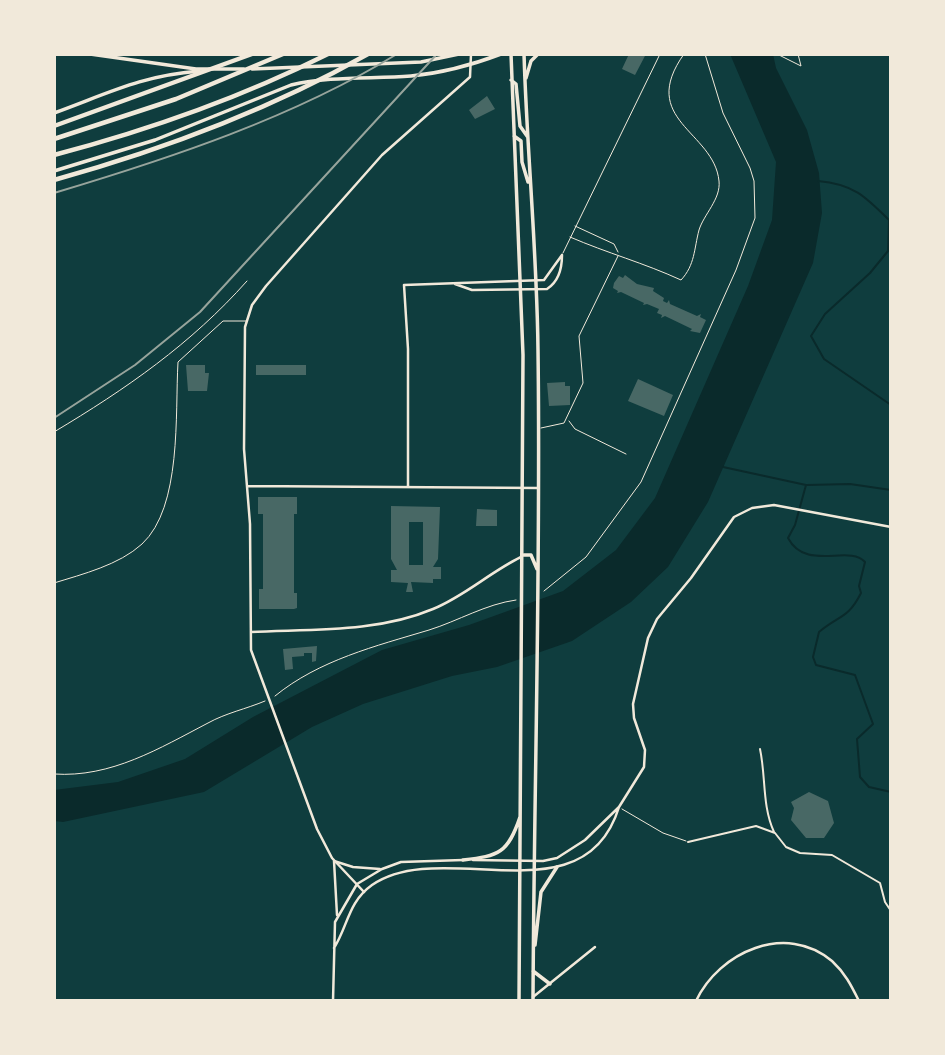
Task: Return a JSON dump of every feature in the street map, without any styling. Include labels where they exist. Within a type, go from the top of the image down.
[{"type":"highway","points":[[54,126],[252,54]]},
{"type":"highway","points":[[54,139],[176,99],[283,54]]},
{"type":"highway","points":[[54,155],[174,120],[246,92],[328,54]]},
{"type":"highway","points":[[54,180],[129,158],[222,122],[325,77],[368,54]]},
{"type":"main road","points":[[90,54],[219,70]]},
{"type":"main road","points":[[54,113],[120,86],[186,73],[421,62],[459,54]]},
{"type":"main road","points":[[54,171],[155,140],[291,85],[314,80],[432,73],[501,54]]},
{"type":"main road","points":[[518,1000],[524,593],[522,280],[511,56],[524,54],[537,291],[539,678],[533,861],[533,999]]},
{"type":"main road","points":[[525,90],[527,72],[538,54]]},
{"type":"main road","points":[[511,80],[516,84],[520,126],[527,136]]},
{"type":"main road","points":[[513,136],[518,136],[521,141],[525,176],[530,184]]},
{"type":"main road","points":[[524,555],[531,555],[536,562],[539,577]]},
{"type":"main road","points":[[463,860],[490,857],[504,849],[513,836],[521,812]]},
{"type":"main road","points":[[533,954],[541,892],[557,867]]},
{"type":"main road","points":[[533,971],[550,984]]},
{"type":"street","points":[[364,892],[334,861],[314,823],[253,659],[244,449],[246,321],[252,305],[266,286],[382,155],[470,77],[471,54]]},
{"type":"street","points":[[451,283],[472,290],[537,291],[554,285],[562,255]]},
{"type":"street","points":[[408,487],[408,349],[404,285],[547,279],[562,255]]},
{"type":"street","points":[[247,486],[538,488]]},
{"type":"street","points":[[334,948],[350,909],[364,892],[383,878],[412,870],[533,871],[557,867],[594,846],[615,819],[619,807],[645,766],[645,750],[634,718],[633,704],[648,638],[657,619],[734,517],[752,508],[768,505],[891,527]]},
{"type":"street","points":[[251,632],[362,626],[399,621],[434,609],[469,591],[524,555]]},
{"type":"street","points":[[760,749],[766,778],[764,800],[775,833],[786,847],[800,853],[832,855],[880,883],[887,907],[891,911]]},
{"type":"street","points":[[337,919],[357,884],[382,869],[414,860],[548,860],[570,852],[619,807]]},
{"type":"street","points":[[688,842],[746,828],[756,827],[775,833]]},
{"type":"street","points":[[334,861],[353,867],[382,869]]},
{"type":"street","points":[[333,1001],[338,889],[334,861]]},
{"type":"street","points":[[696,1001],[709,978],[743,952],[784,943],[823,955],[840,969],[859,1001]]},
{"type":"street","points":[[533,999],[595,947]]},
{"type":"lane","points":[[562,255],[660,54]]},
{"type":"lane","points":[[570,237],[610,255],[619,254],[681,280],[689,271],[703,220],[719,193],[719,180],[713,161],[673,114],[669,103],[673,78],[684,54]]},
{"type":"lane","points":[[575,226],[614,244],[619,254]]},
{"type":"lane","points":[[538,428],[556,427],[568,419],[583,383],[579,336],[619,254]]},
{"type":"lane","points":[[54,432],[114,396],[170,355],[247,281]]},
{"type":"lane","points":[[54,583],[123,556],[150,535],[160,519],[170,485],[178,362],[223,321],[246,321]]},
{"type":"lane","points":[[568,419],[575,429],[626,454]]},
{"type":"lane","points":[[619,807],[663,833],[688,842]]},
{"type":"path","points":[[537,594],[586,557],[641,482],[736,270],[755,218],[754,181],[723,113],[705,54]]},
{"type":"path","points":[[777,54],[801,65],[798,54]]},
{"type":"path","points":[[54,774],[108,769],[149,754],[220,717],[263,702],[351,654],[502,602],[523,598]]},
{"type":"water","points":[[730,54],[773,54],[776,68],[807,130],[819,173],[822,213],[813,263],[708,502],[668,567],[631,602],[572,641],[497,667],[452,676],[363,704],[312,727],[204,792],[63,822],[54,821],[54,790],[118,782],[185,759],[253,717],[382,650],[469,625],[563,591],[616,550],[655,498],[748,286],[772,220],[776,162]]},
{"type":"building","points":[[629,54],[646,54],[635,75],[622,69]]},
{"type":"building","points":[[487,96],[495,109],[475,119],[469,110]]},
{"type":"building","points":[[625,275],[637,284],[654,288],[653,291],[664,298],[663,301],[667,303],[669,300],[670,304],[697,316],[701,314],[700,317],[706,320],[700,333],[690,331],[692,329],[665,316],[661,318],[662,315],[657,313],[659,309],[643,305],[644,303],[621,292],[617,293],[613,288],[614,283],[619,276],[623,278]]},
{"type":"building","points":[[186,365],[205,365],[205,373],[209,373],[207,391],[188,391]]},
{"type":"building","points":[[256,365],[306,365],[306,375],[256,375]]},
{"type":"building","points":[[638,379],[673,395],[664,416],[628,401]]},
{"type":"building","points":[[565,382],[565,386],[570,386],[570,405],[549,406],[547,383]]},
{"type":"building","points":[[258,497],[297,497],[297,514],[294,514],[294,593],[297,593],[297,608],[259,609],[259,589],[263,589],[263,514],[258,514]]},
{"type":"building","points":[[391,506],[440,507],[438,559],[433,567],[441,567],[441,579],[433,579],[433,583],[411,582],[413,592],[406,592],[408,583],[391,582],[391,570],[397,570],[391,559]],"holes":[[[409,522],[423,522],[423,565],[409,565]]]},
{"type":"building","points":[[477,509],[497,510],[497,526],[476,526]]},
{"type":"building","points":[[317,646],[316,661],[312,662],[312,653],[304,653],[304,656],[292,657],[293,669],[285,670],[283,649]]},
{"type":"building","points":[[809,792],[828,801],[834,823],[824,838],[806,838],[791,820],[794,808],[791,802]]},
{"type":"waterway","points":[[818,181],[850,188],[873,204],[889,220],[888,251],[870,273],[825,314],[811,336],[824,359],[891,405]]},
{"type":"waterway","points":[[723,467],[806,485],[795,525],[788,538],[805,554],[849,555],[865,562],[859,586],[861,593],[847,612],[819,632],[813,657],[816,665],[855,675],[873,724],[857,739],[860,777],[869,787],[891,792]]},
{"type":"waterway","points":[[807,485],[850,484],[891,490]]},
{"type":"railway","points":[[54,193],[186,151],[273,117],[316,98],[397,54]]},
{"type":"railway","points":[[54,418],[135,365],[200,312],[437,54]]}]
